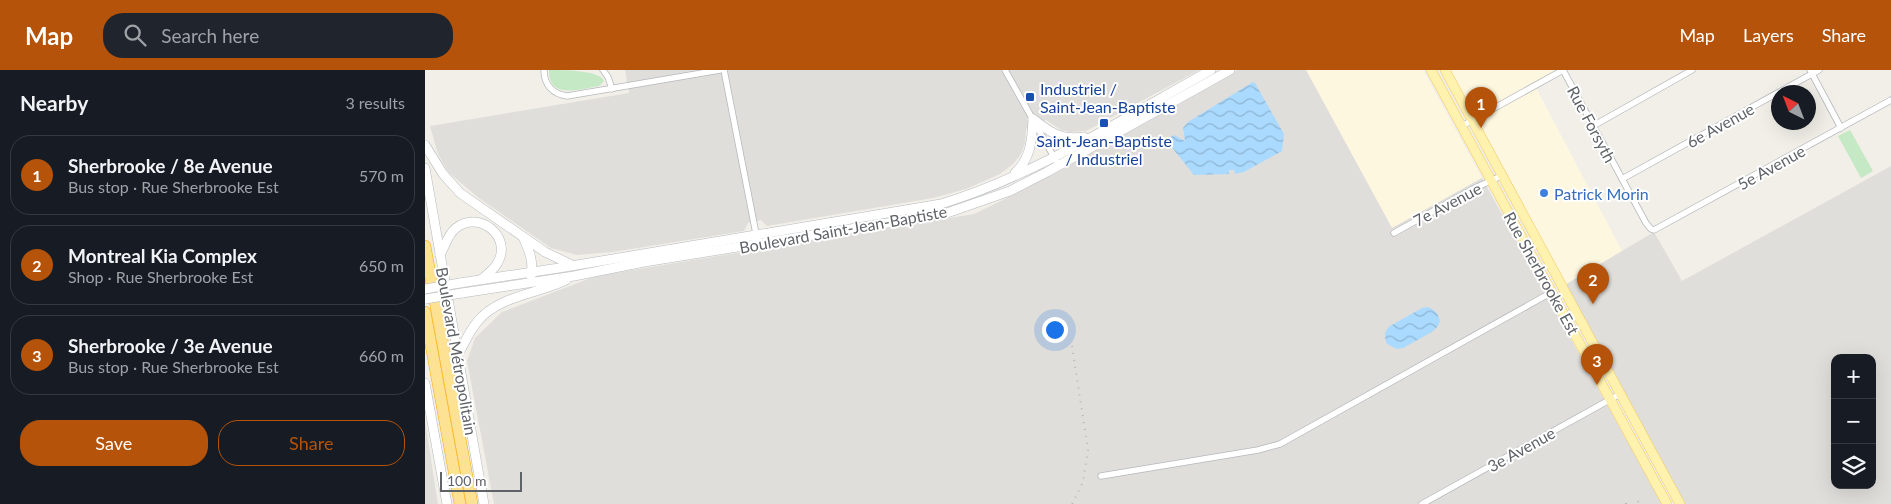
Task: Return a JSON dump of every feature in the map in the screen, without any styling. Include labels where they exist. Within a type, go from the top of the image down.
[{"type":"highway","points":[[425,246],[471,504]]},
{"type":"highway","points":[[425,312],[459,504]]},
{"type":"main road","name":"Boulevard Saint-Jean-Baptiste","points":[[425,299],[531,277],[572,265],[944,214],[1010,191],[1059,166],[1211,70]]},
{"type":"main road","name":"Boulevard Saint-Jean-Baptiste","points":[[425,289],[482,279],[574,276],[925,208],[975,193],[1006,180],[1099,132],[1231,70]]},
{"type":"main road","name":"Rue Sherbrooke Est","points":[[1431,70],[1667,504]]},
{"type":"main road","name":"Rue Sherbrooke Est","points":[[1445,70],[1680,504]]},
{"type":"main road","points":[[1033,118],[1055,136],[1085,137],[1099,132]]},
{"type":"main road","points":[[1006,180],[1024,163],[1030,151],[1033,118]]},
{"type":"main road","points":[[425,145],[455,189],[549,254],[572,265]]},
{"type":"main road","name":"Boulevard Métropolitain","points":[[425,168],[484,504]]},
{"type":"main road","points":[[1509,212],[1518,206]]},
{"type":"main road","points":[[440,255],[451,234],[459,226],[473,222],[487,225],[497,236],[501,250],[496,266],[482,279]]},
{"type":"main road","points":[[1521,234],[1531,229]]},
{"type":"main road","points":[[523,237],[530,254],[531,277]]},
{"type":"main road","points":[[457,354],[473,327],[489,311],[514,299],[550,288],[574,276]]},
{"type":"main road","points":[[1552,292],[1563,286]]},
{"type":"main road","points":[[425,383],[447,504]]},
{"type":"street","points":[[544,70],[548,85],[553,91],[563,96],[720,70]]},
{"type":"street","points":[[603,70],[608,77],[612,89]]},
{"type":"street","points":[[724,70],[758,240]]},
{"type":"street","points":[[1005,70],[1059,166]]},
{"type":"street","points":[[1462,126],[1563,70]]},
{"type":"street","name":"Rue Forsyth","points":[[1563,70],[1651,229]]},
{"type":"street","points":[[1593,126],[1692,70]]},
{"type":"street","name":"6e Avenue","points":[[1622,179],[1811,72],[1819,70]]},
{"type":"street","points":[[1811,72],[1841,128]]},
{"type":"street","name":"5e Avenue","points":[[1651,229],[1658,229],[1891,100]]},
{"type":"street","name":"7e Avenue","points":[[1393,233],[1501,176]]},
{"type":"street","points":[[1101,476],[1258,450],[1280,444],[1552,292]]},
{"type":"street","name":"3e Avenue","points":[[1422,504],[1620,394]]},
{"type":"shaded area","points":[[625,70],[1199,70],[1086,131],[1071,132],[1061,130],[1046,120],[1026,129],[1025,143],[1021,154],[1013,164],[1000,174],[966,189],[933,198],[767,226],[761,220],[748,223],[744,231],[612,252],[577,255],[551,248],[479,198],[449,173],[438,154],[430,126],[629,93]]},
{"type":"shaded area","points":[[1237,70],[1306,70],[1392,228],[1482,178],[1662,504],[494,504],[467,361],[475,338],[502,312],[596,276],[974,214],[1001,201]]},
{"type":"shaded area","points":[[1306,70],[1423,70],[1482,178],[1392,228]]},
{"type":"shaded area","points":[[1446,70],[1563,70],[1535,86],[1622,251],[1563,286]]},
{"type":"shaded area","points":[[1891,166],[1891,504],[1680,504],[1563,286],[1654,232],[1682,281]]},
{"type":"shaded area","points":[[425,420],[435,486],[438,504],[425,504]]},
{"type":"green space","points":[[549,70],[589,73],[601,77],[604,81],[599,86],[583,89],[560,89],[554,86],[550,79]]},
{"type":"green space","points":[[1850,130],[1873,171],[1861,178],[1838,136]]},
{"type":"water","points":[[1253,82],[1284,134],[1282,151],[1244,172],[1235,174],[1234,170],[1229,170],[1229,174],[1194,175],[1166,140],[1174,135],[1185,141],[1183,128],[1188,122]]},
{"type":"water","points":[[1427,307],[1435,312],[1440,321],[1432,332],[1403,348],[1397,349],[1387,344],[1385,334],[1390,326]]},
{"type":"railway","points":[[1072,346],[1088,450],[1083,482],[1072,504]]},
{"type":"place","name":"Industriel / Saint-Jean-Baptiste","points":[[1030,97]]},
{"type":"place","name":"Saint-Jean-Baptiste / Industriel","points":[[1104,123]]},
{"type":"place","name":"Sherbrooke / 8e Avenue","points":[[1481,128]]},
{"type":"place","name":"Patrick Morin","points":[[1544,193]]},
{"type":"place","name":"Montreal Kia Complex","points":[[1593,304]]},
{"type":"place","name":"Sherbrooke / 3e Avenue","points":[[1597,385]]}]
